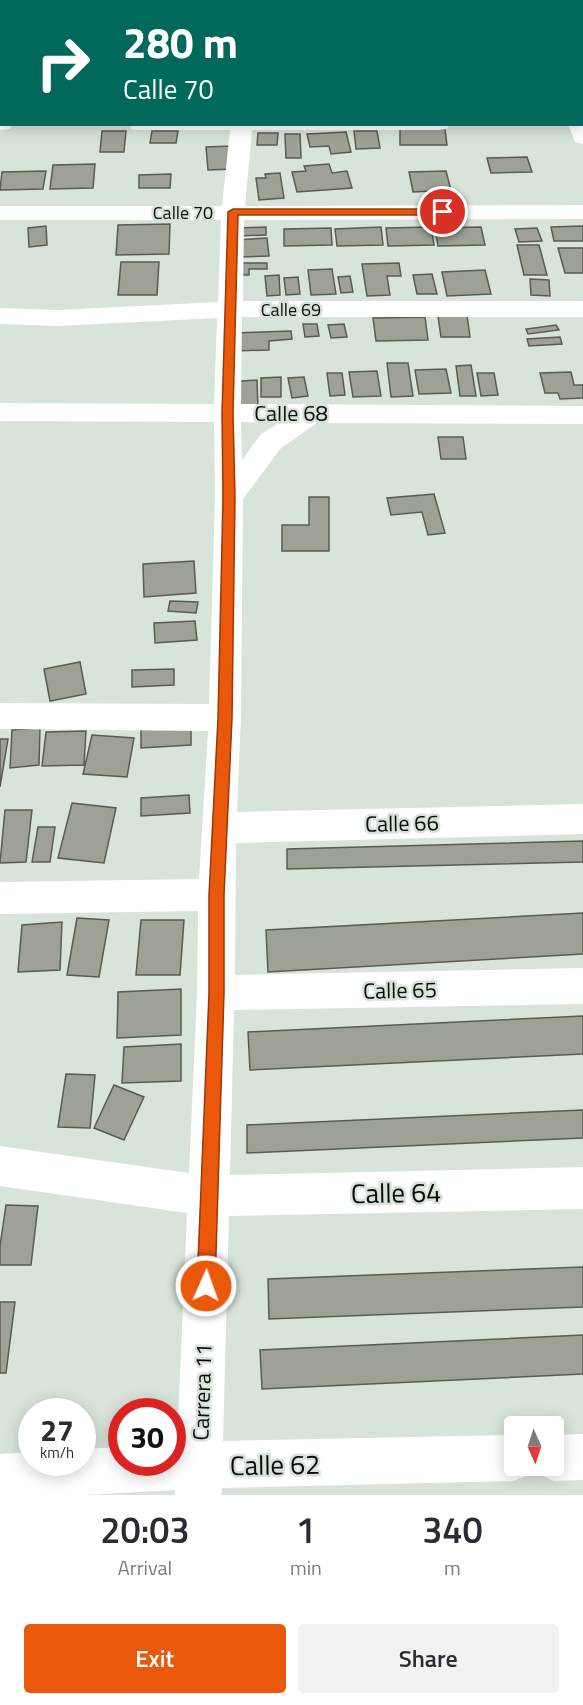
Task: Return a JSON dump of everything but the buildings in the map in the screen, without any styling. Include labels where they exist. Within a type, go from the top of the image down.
[{"type":"street","name":"Carrera 11","points":[[199,1480],[216,993],[216,895],[225,718],[229,497],[227,413],[233,212],[242,126]]},
{"type":"street","name":"Calle 70","points":[[0,213],[583,212]]},
{"type":"street","name":"Calle 69","points":[[0,316],[57,318],[231,309],[583,309]]},
{"type":"street","name":"Calle 68","points":[[0,412],[583,415]]},
{"type":"street","points":[[229,497],[271,441],[312,413]]},
{"type":"street","points":[[0,716],[225,718]]},
{"type":"street","name":"Calle 66","points":[[220,828],[583,819]]},
{"type":"street","points":[[0,898],[216,895]]},
{"type":"street","name":"Calle 65","points":[[216,993],[583,986]]},
{"type":"street","name":"Calle 64","points":[[0,1166],[209,1196],[583,1188]]},
{"type":"street","points":[[564,1458],[583,1457]]},
{"type":"street","name":"Calle 62","points":[[0,1477],[199,1480],[504,1459]]},
{"type":"route","points":[[206,1286],[216,993],[216,895],[225,718],[229,497],[227,413],[233,212],[443,212]]}]
